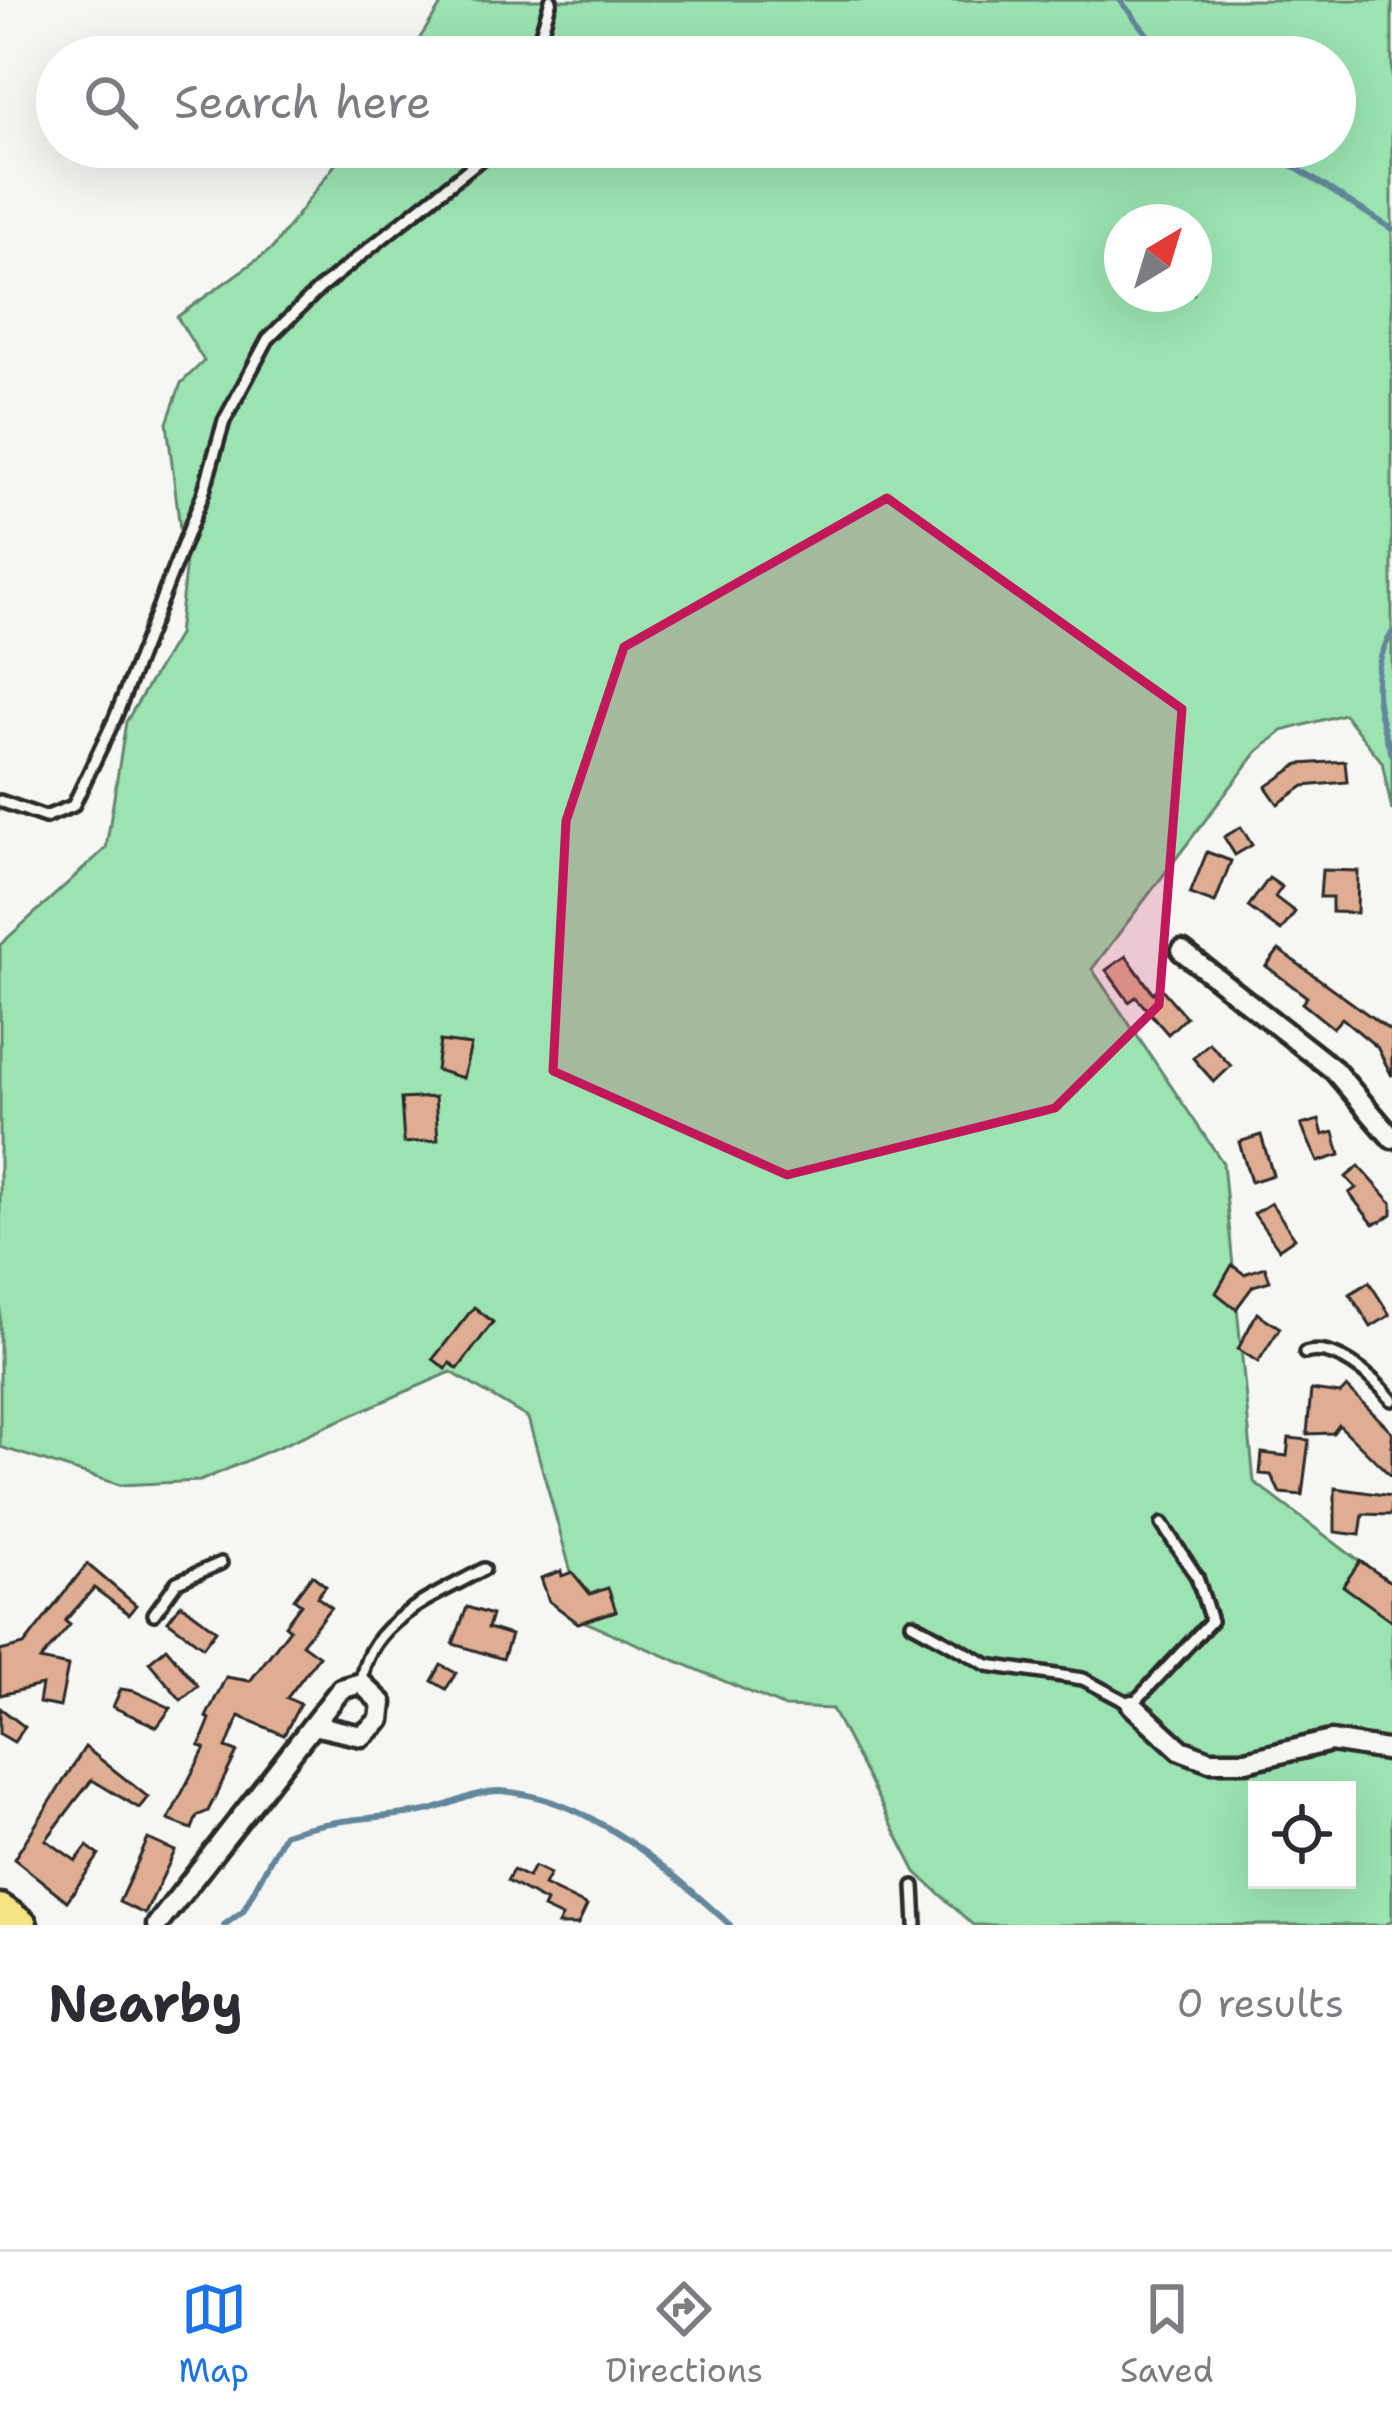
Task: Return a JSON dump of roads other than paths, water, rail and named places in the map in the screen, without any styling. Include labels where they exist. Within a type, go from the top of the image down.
[{"type":"main road","points":[[0,1910],[21,1925]]},
{"type":"street","points":[[1182,951],[1334,1070],[1392,1138]]},
{"type":"street","points":[[157,1925],[340,1689],[361,1683],[382,1703],[382,1716],[373,1730],[349,1737],[313,1725]]},
{"type":"street","points":[[1132,1706],[1181,1750],[1210,1761],[1246,1761],[1331,1741],[1392,1751]]},
{"type":"lane","points":[[540,36],[551,0]]},
{"type":"lane","points":[[0,801],[45,817],[73,806],[115,718],[203,494],[224,421],[268,339],[319,289],[470,168]]},
{"type":"lane","points":[[1305,1353],[1324,1350],[1375,1381],[1392,1400]]},
{"type":"lane","points":[[913,1624],[988,1665],[1083,1678],[1132,1706],[1211,1621],[1197,1577],[1162,1524]]},
{"type":"lane","points":[[154,1614],[177,1582],[221,1562]]},
{"type":"lane","points":[[361,1683],[363,1661],[374,1641],[409,1612],[484,1569]]},
{"type":"lane","points":[[914,1886],[916,1925]]},
{"type":"waterway","points":[[1120,0],[1148,36]]},
{"type":"waterway","points":[[1296,168],[1392,229]]},
{"type":"waterway","points":[[1392,633],[1377,678],[1382,723],[1392,754]]},
{"type":"waterway","points":[[224,1925],[243,1911],[284,1834],[334,1822],[421,1812],[501,1791],[534,1796],[597,1821],[654,1859],[730,1925]]}]
